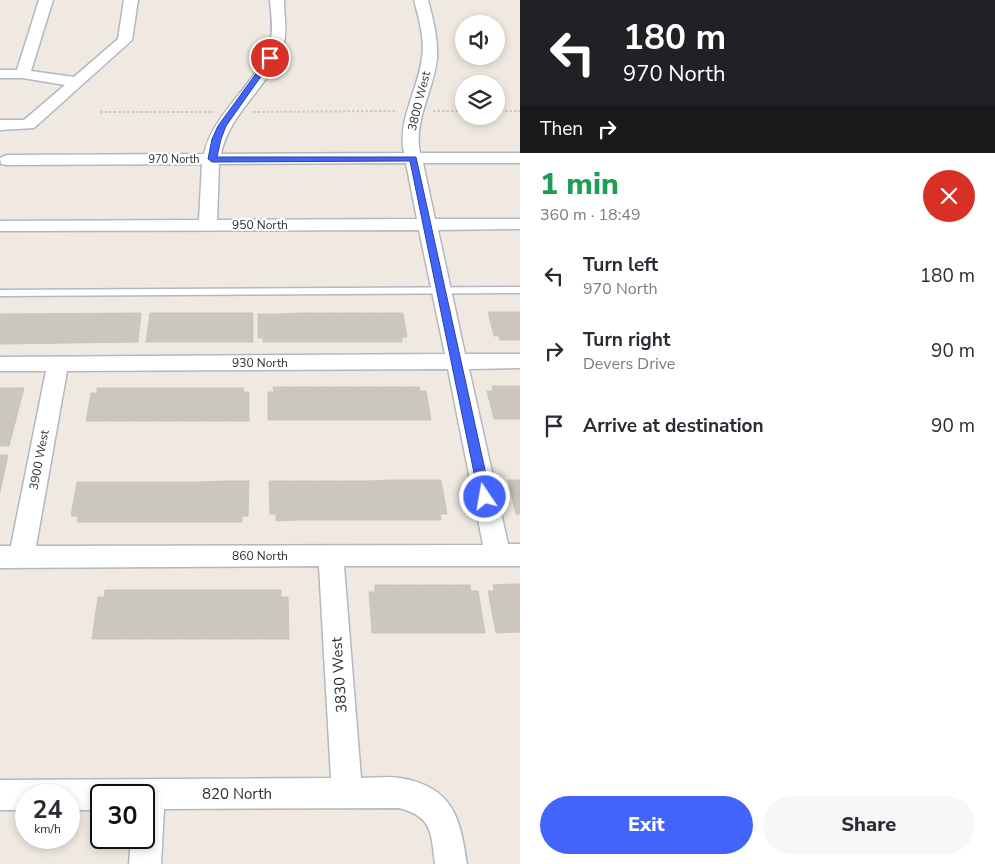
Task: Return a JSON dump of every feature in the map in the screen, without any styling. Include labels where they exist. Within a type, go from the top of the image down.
[{"type":"street","points":[[23,74],[46,0]]},
{"type":"street","points":[[14,148],[75,82],[125,40],[131,0]]},
{"type":"street","points":[[208,226],[212,159],[216,139],[222,126],[265,67],[274,49],[278,32],[277,0]]},
{"type":"street","name":"3800 West","points":[[421,0],[430,34],[430,46],[427,68],[410,126],[411,148],[457,361],[509,555]]},
{"type":"street","points":[[0,74],[23,74],[75,82]]},
{"type":"street","name":"970 North","points":[[0,125],[14,148],[212,159],[520,158]]},
{"type":"street","name":"950 North","points":[[0,226],[520,224]]},
{"type":"street","name":"930 North","points":[[0,364],[520,361]]},
{"type":"street","name":"3900 West","points":[[10,557],[58,364]]},
{"type":"street","name":"860 North","points":[[10,557],[509,555]]},
{"type":"street","name":"3830 West","points":[[331,556],[347,793]]},
{"type":"street","name":"820 North","points":[[155,794],[399,793],[420,798],[437,811],[445,824],[451,864]]},
{"type":"street","points":[[0,795],[15,795]]},
{"type":"street","points":[[145,864],[146,849]]},
{"type":"lane","points":[[0,293],[520,290]]},
{"type":"path","points":[[254,112],[399,111]]},
{"type":"path","points":[[429,111],[455,111]]},
{"type":"path","points":[[505,111],[520,111]]},
{"type":"path","points":[[100,112],[209,112]]},
{"type":"building","points":[[488,312],[509,312],[517,340],[500,340],[499,336],[494,336]]},
{"type":"building","points":[[509,312],[520,312],[520,340],[517,340]]},
{"type":"building","points":[[141,313],[138,342],[0,344],[0,314]]},
{"type":"building","points":[[150,313],[253,313],[253,342],[146,342]]},
{"type":"building","points":[[299,313],[320,313],[322,342],[301,342]]},
{"type":"building","points":[[299,313],[301,342],[280,342],[279,314]]},
{"type":"building","points":[[320,313],[341,313],[343,342],[322,342]]},
{"type":"building","points":[[341,313],[362,313],[365,342],[343,342]]},
{"type":"building","points":[[362,313],[382,313],[386,342],[365,342]]},
{"type":"building","points":[[382,313],[403,313],[407,337],[402,337],[402,342],[386,342]]},
{"type":"building","points":[[258,314],[279,314],[280,342],[263,342],[263,338],[258,338]]},
{"type":"building","points":[[492,386],[509,386],[517,419],[494,419],[487,391],[493,391]]},
{"type":"building","points":[[509,386],[520,386],[520,419],[517,419]]},
{"type":"building","points":[[273,387],[291,387],[292,420],[268,420],[268,392],[274,392]]},
{"type":"building","points":[[291,387],[313,387],[315,420],[292,420]]},
{"type":"building","points":[[313,387],[335,387],[338,420],[315,420]]},
{"type":"building","points":[[335,387],[358,387],[361,420],[338,420]]},
{"type":"building","points":[[358,387],[380,387],[384,420],[361,420]]},
{"type":"building","points":[[380,387],[402,387],[407,420],[384,420]]},
{"type":"building","points":[[402,387],[419,387],[420,391],[426,391],[431,420],[407,420]]},
{"type":"building","points":[[0,388],[24,388],[9,446],[0,446]]},
{"type":"building","points":[[97,388],[114,388],[110,421],[86,421],[91,393],[97,393]]},
{"type":"building","points":[[114,388],[137,388],[133,421],[110,421]]},
{"type":"building","points":[[137,388],[159,388],[156,421],[133,421]]},
{"type":"building","points":[[159,388],[182,388],[179,421],[156,421]]},
{"type":"building","points":[[182,388],[204,388],[202,421],[179,421]]},
{"type":"building","points":[[204,388],[226,388],[225,421],[202,421]]},
{"type":"building","points":[[226,388],[243,388],[244,392],[249,392],[249,421],[225,421]]},
{"type":"building","points":[[0,455],[8,455],[0,492]]},
{"type":"building","points":[[392,480],[397,520],[372,520],[368,481]]},
{"type":"building","points":[[392,480],[416,480],[422,520],[397,520]]},
{"type":"building","points":[[416,480],[441,480],[447,514],[440,514],[441,520],[422,520]]},
{"type":"building","points":[[508,480],[520,480],[520,514],[516,514]]},
{"type":"building","points":[[224,481],[222,522],[198,522],[200,482]]},
{"type":"building","points":[[224,481],[249,481],[248,516],[242,516],[242,522],[222,522]]},
{"type":"building","points":[[269,481],[294,481],[296,520],[276,521],[276,514],[270,514]]},
{"type":"building","points":[[294,481],[318,481],[321,520],[296,520]]},
{"type":"building","points":[[318,481],[343,481],[346,520],[321,520]]},
{"type":"building","points":[[343,481],[368,481],[372,520],[346,520]]},
{"type":"building","points":[[77,482],[102,482],[96,522],[77,522],[78,516],[71,516]]},
{"type":"building","points":[[102,482],[126,482],[121,522],[96,522]]},
{"type":"building","points":[[126,482],[151,482],[147,522],[121,522]]},
{"type":"building","points":[[151,482],[175,482],[172,522],[147,522]]},
{"type":"building","points":[[175,482],[200,482],[198,522],[172,522]]},
{"type":"building","points":[[514,584],[520,613],[520,632],[496,633],[488,591],[494,591],[493,585]]},
{"type":"building","points":[[514,584],[520,584],[520,613]]},
{"type":"building","points":[[375,585],[395,585],[401,633],[372,633],[369,592],[375,592]]},
{"type":"building","points":[[395,585],[422,585],[429,633],[401,633]]},
{"type":"building","points":[[422,585],[449,585],[457,633],[429,633]]},
{"type":"building","points":[[449,585],[470,585],[471,591],[478,591],[485,633],[457,633]]},
{"type":"building","points":[[105,590],[126,590],[120,639],[92,639],[98,597],[104,597]]},
{"type":"building","points":[[126,590],[153,590],[148,639],[120,639]]},
{"type":"building","points":[[153,590],[180,590],[177,639],[148,639]]},
{"type":"building","points":[[180,590],[207,590],[205,639],[177,639]]},
{"type":"building","points":[[207,590],[234,590],[233,639],[205,639]]},
{"type":"building","points":[[234,590],[260,590],[260,639],[233,639]]},
{"type":"building","points":[[260,590],[281,590],[281,597],[288,597],[289,639],[260,639]]},
{"type":"route","points":[[270,58],[222,126],[216,139],[212,159],[414,159],[485,497]]}]
